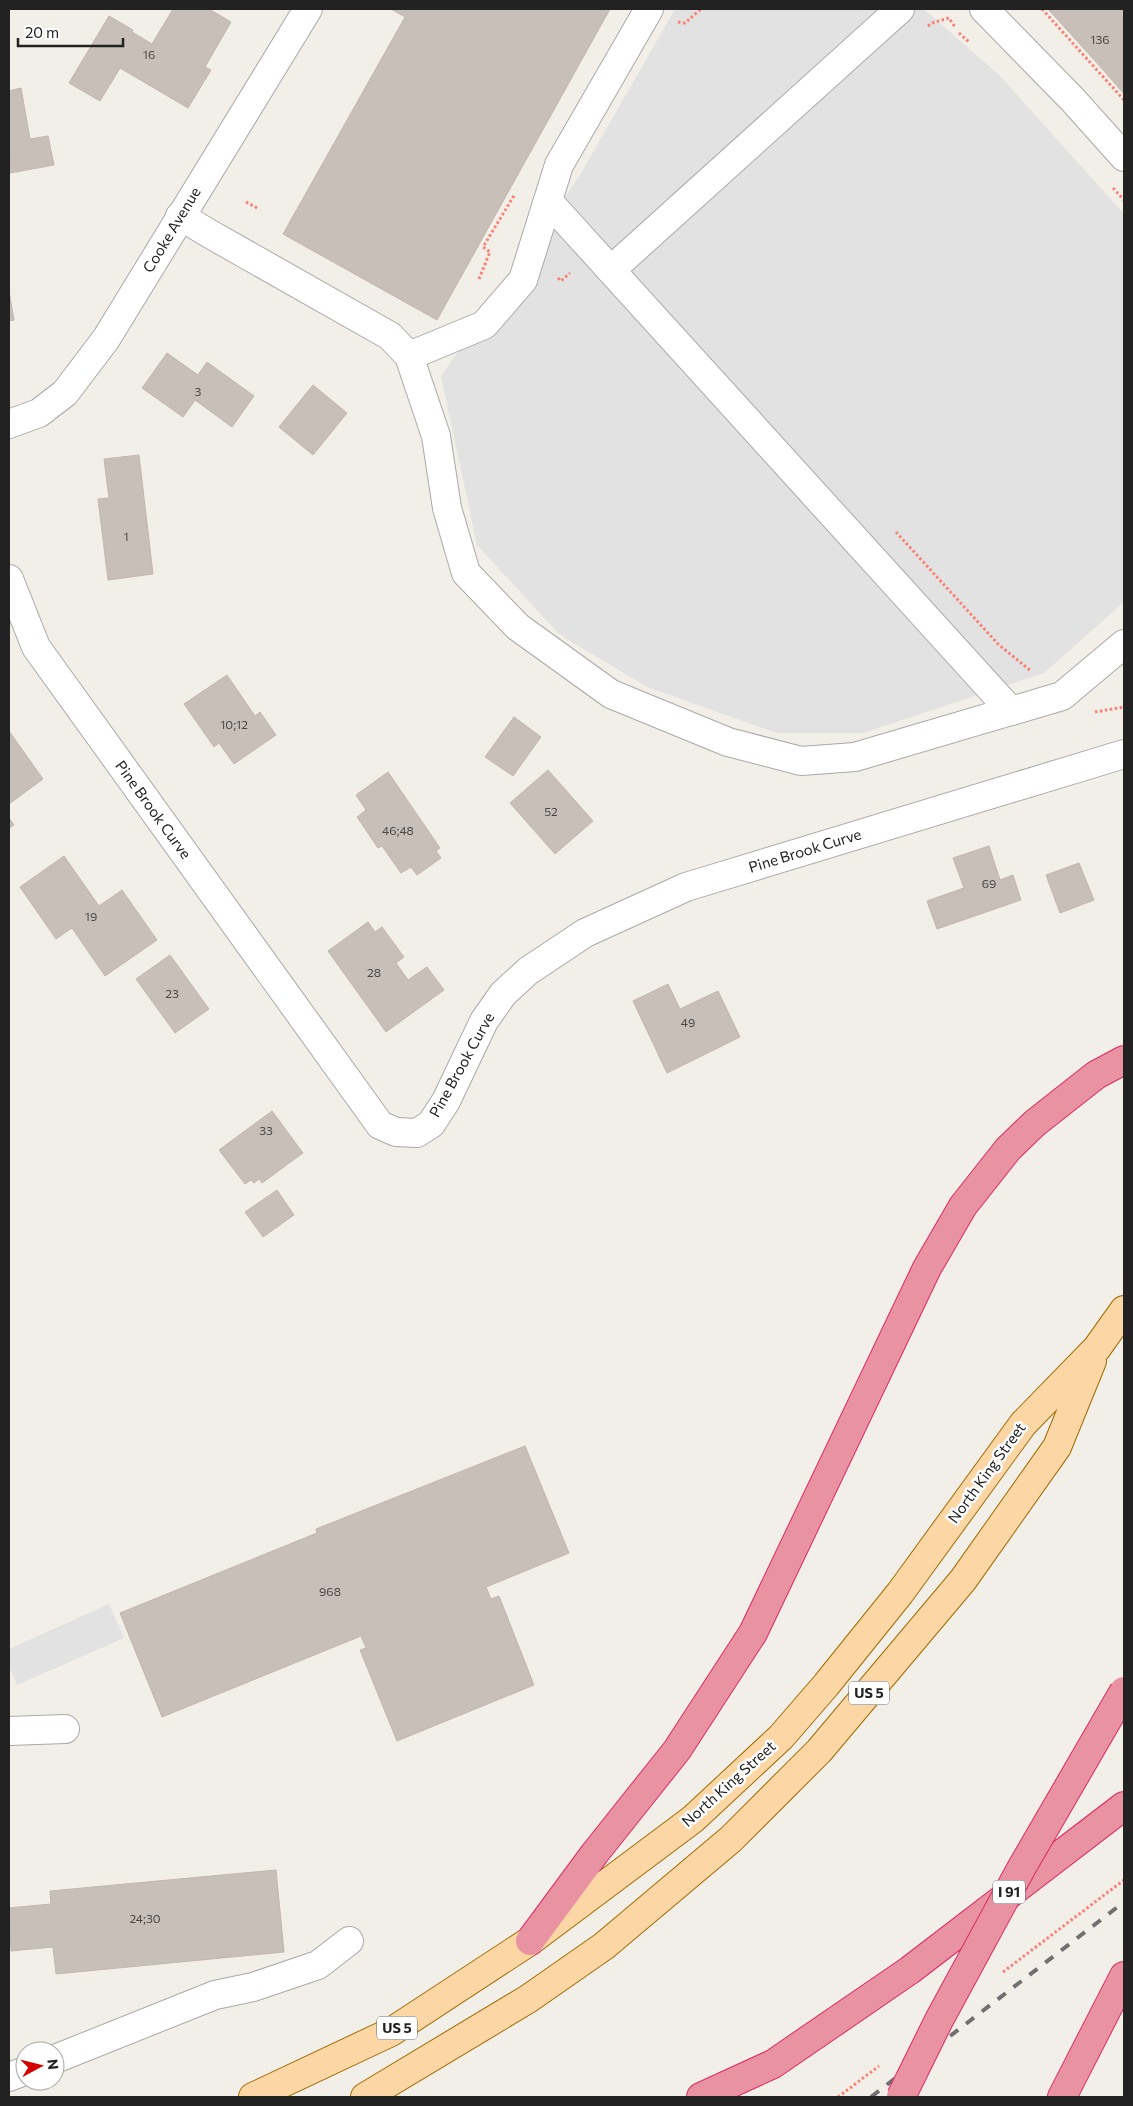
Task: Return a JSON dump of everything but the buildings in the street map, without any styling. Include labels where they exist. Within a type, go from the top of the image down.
[{"type":"highway","points":[[530,1940],[595,1853],[678,1750],[753,1633],[927,1268],[963,1206],[1008,1149],[1035,1123],[1096,1076],[1124,1060]]},
{"type":"highway","name":"I 91","points":[[901,2097],[939,2020],[1022,1867],[1124,1691]]},
{"type":"highway","points":[[701,2097],[773,2064],[886,1986],[1124,1806]]},
{"type":"highway","points":[[1062,2097],[1124,1976]]},
{"type":"main road","name":"North King Street","points":[[253,2097],[391,2032],[530,1940],[693,1819],[781,1737],[826,1685],[900,1593],[1022,1424],[1097,1348],[1124,1310]]},
{"type":"main road","name":"North King Street","points":[[366,2097],[528,1999],[604,1946],[731,1839],[819,1751],[963,1580],[1057,1447],[1097,1348]]},
{"type":"street","name":"Cooke Avenue","points":[[9,424],[39,413],[64,393],[106,339],[308,9]]},
{"type":"street","points":[[409,356],[484,326],[524,280],[559,165],[649,9]]},
{"type":"street","points":[[611,270],[900,9]]},
{"type":"street","points":[[984,9],[1073,100],[1124,157]]},
{"type":"street","points":[[548,201],[1011,711]]},
{"type":"street","points":[[180,216],[390,336],[409,356],[436,436],[447,508],[466,573],[518,628],[611,694],[728,742],[800,761],[855,757],[1062,696],[1124,644]]},
{"type":"street","name":"Pine Brook Curve","points":[[9,579],[36,646],[380,1125],[396,1132],[416,1133],[431,1124],[446,1101],[484,1021],[503,994],[528,971],[585,933],[686,887],[1124,754]]},
{"type":"street","points":[[9,1731],[65,1729]]},
{"type":"street","points":[[65,2055],[215,1995],[253,1987],[318,1965],[349,1941]]},
{"type":"path","points":[[678,22],[685,23],[702,9]]},
{"type":"path","points":[[1042,9],[1124,100]]},
{"type":"path","points":[[926,29],[932,23],[949,18],[963,38],[976,47]]},
{"type":"path","points":[[1112,186],[1124,200]]},
{"type":"path","points":[[246,202],[259,209]]},
{"type":"path","points":[[890,526],[998,644],[1062,696],[1075,715],[1124,707]]},
{"type":"shaded area","points":[[675,9],[924,9],[1000,76],[1124,214],[1124,602],[1044,673],[863,733],[777,733],[647,687],[559,634],[477,545],[441,376],[580,175]]},
{"type":"shaded area","points":[[109,1604],[124,1638],[17,1685],[9,1666],[9,1649]]},
{"type":"railway","points":[[871,2097],[1124,1902]]}]
